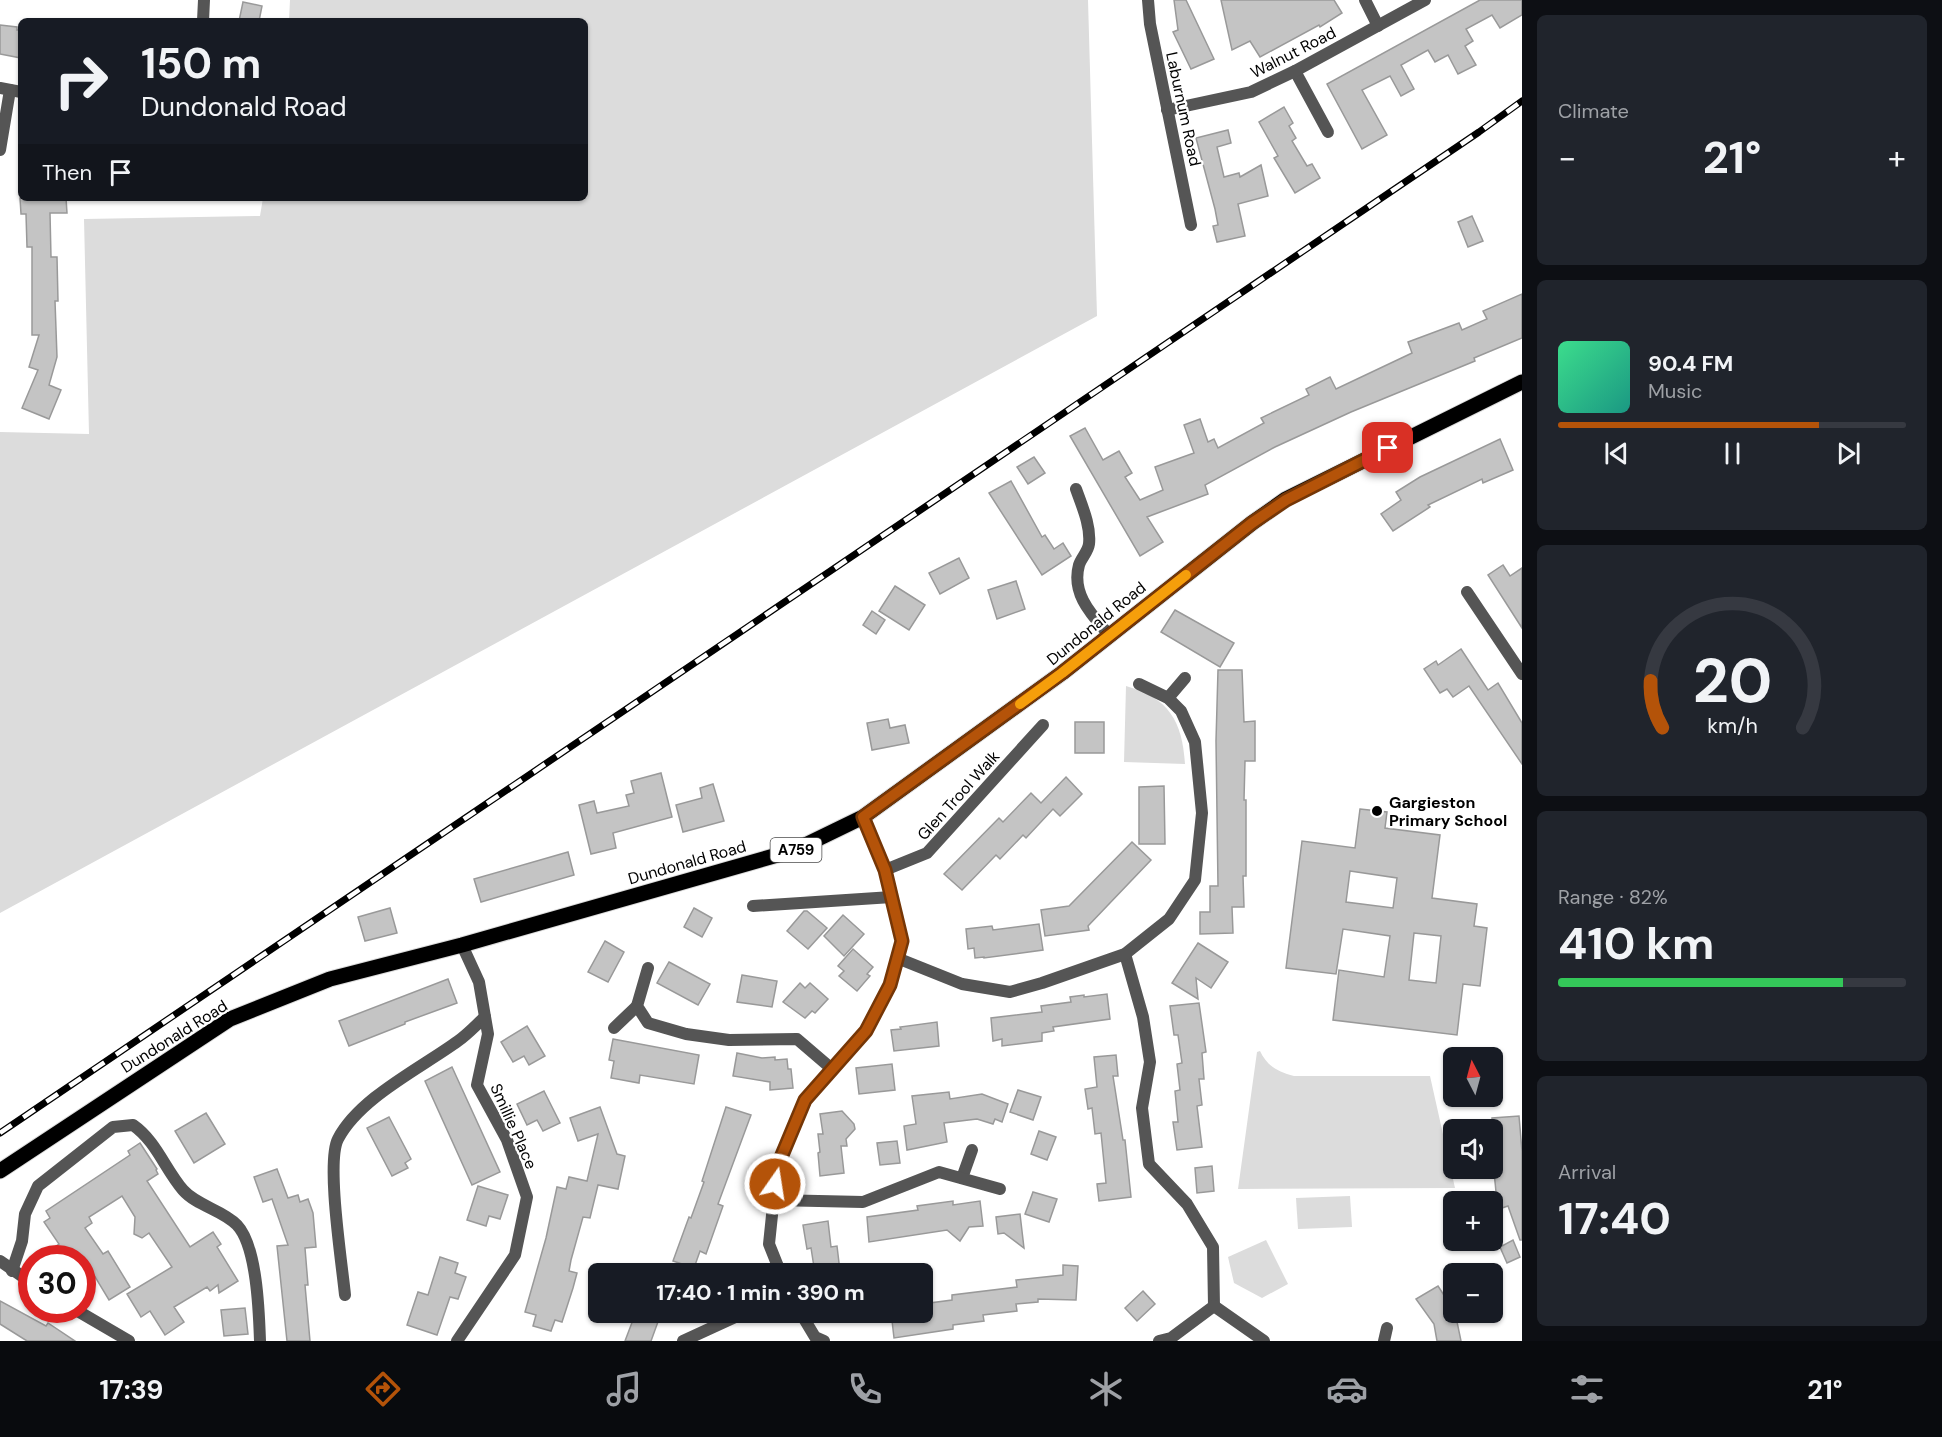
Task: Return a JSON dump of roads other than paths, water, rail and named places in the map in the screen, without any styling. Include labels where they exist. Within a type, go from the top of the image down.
[{"type":"main road","name":"Dundonald Road","points":[[0,1171],[230,1019],[330,980],[462,945],[795,850],[863,817],[1062,673],[1243,530],[1286,500],[1522,382]]},
{"type":"street","points":[[203,18],[204,0]]},
{"type":"street","name":"Laburnum Road","points":[[1148,0],[1150,24],[1191,225]]},
{"type":"street","points":[[1365,0],[1378,26]]},
{"type":"street","name":"Walnut Road","points":[[1167,110],[1251,92],[1295,71],[1425,0]]},
{"type":"street","points":[[1295,71],[1328,132]]},
{"type":"street","points":[[0,150],[10,90]]},
{"type":"street","points":[[1076,489],[1087,522],[1089,546],[1079,565],[1077,588],[1087,609],[1109,635]]},
{"type":"street","points":[[1467,592],[1522,674]]},
{"type":"street","points":[[1168,698],[1185,678]]},
{"type":"street","points":[[897,958],[962,984],[1010,992],[1125,954],[1169,919],[1194,880],[1202,813],[1195,742],[1180,711],[1168,698],[1139,684]]},
{"type":"street","name":"Glen Trool Walk","points":[[885,870],[927,853],[1043,725]]},
{"type":"street","points":[[777,1263],[769,1244],[777,1167],[805,1100],[866,1031],[890,985],[902,941],[885,870],[863,817]]},
{"type":"street","points":[[753,906],[892,897]]},
{"type":"street","name":"Smillie Place","points":[[457,1341],[515,1255],[527,1197],[507,1140],[477,1085],[488,1034],[479,982],[462,945]]},
{"type":"street","points":[[1125,954],[1143,1017],[1150,1062],[1142,1108],[1149,1164],[1187,1204],[1213,1247],[1214,1306]]},
{"type":"street","points":[[614,1028],[638,1006],[648,968]]},
{"type":"street","points":[[638,1006],[648,1023],[686,1034],[729,1040],[797,1038],[832,1069]]},
{"type":"street","points":[[345,1295],[332,1164],[337,1140],[358,1112],[459,1040],[485,1017]]},
{"type":"street","points":[[12,1271],[22,1241],[25,1214],[38,1186],[113,1127],[133,1125],[146,1134],[184,1191],[237,1224],[249,1245],[259,1314],[260,1341]]},
{"type":"street","points":[[962,1178],[972,1150]]},
{"type":"street","points":[[774,1200],[863,1202],[939,1172],[1000,1189]]},
{"type":"street","points":[[0,1262],[18,1275]]},
{"type":"street","points":[[1159,1341],[1171,1338],[1214,1306]]},
{"type":"street","points":[[1214,1306],[1264,1341]]},
{"type":"street","points":[[96,1322],[129,1341]]},
{"type":"street","points":[[683,1341],[722,1323]]},
{"type":"street","points":[[807,1323],[815,1337],[824,1341]]},
{"type":"street","points":[[1384,1341],[1387,1328]]},
{"type":"railway","points":[[0,1133],[1522,101]]},
{"type":"place","name":"Gargieston Primary School","points":[[1377,811]]}]
